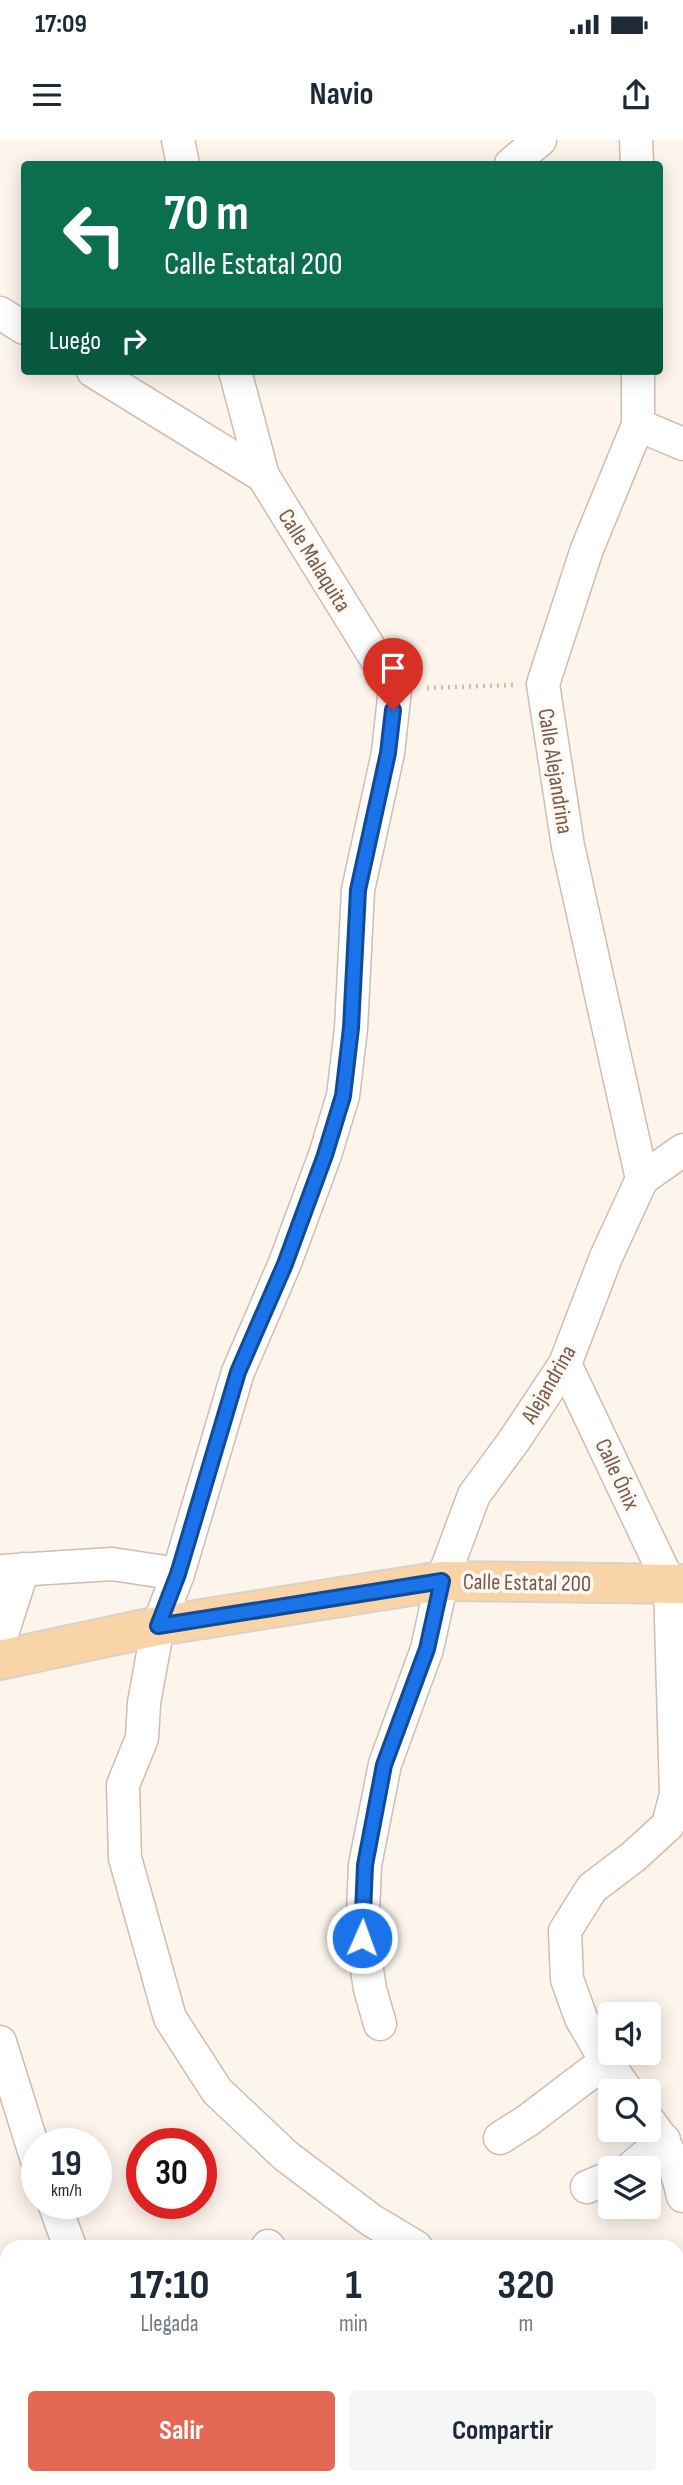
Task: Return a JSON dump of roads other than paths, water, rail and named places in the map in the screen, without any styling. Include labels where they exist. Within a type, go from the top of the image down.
[{"type":"main road","name":"Calle Estatal 200","points":[[0,1660],[158,1626],[442,1581],[677,1585]]},
{"type":"street","points":[[178,140],[182,161]]},
{"type":"street","points":[[515,161],[540,140]]},
{"type":"street","points":[[636,140],[637,161]]},
{"type":"street","points":[[0,313],[21,326]]},
{"type":"street","name":"Calle Malaquita","points":[[99,375],[263,476],[395,689],[388,753],[358,890],[351,1028],[343,1096],[325,1155],[285,1264],[238,1372],[178,1574]]},
{"type":"street","points":[[236,375],[263,476]]},
{"type":"street","name":"Calle Alejandrina","points":[[638,375],[638,425],[587,550],[543,684],[568,846],[642,1179]]},
{"type":"street","points":[[638,425],[683,444]]},
{"type":"street","points":[[642,1179],[683,1150]]},
{"type":"street","name":"Alejandrina","points":[[380,2024],[370,1989],[362,1938],[365,1865],[384,1765],[427,1649],[442,1581],[474,1495],[565,1364],[606,1257],[642,1179]]},
{"type":"street","name":"Calle Ónix","points":[[565,1364],[677,1585]]},
{"type":"street","points":[[0,1640],[11,1570],[112,1564],[178,1574],[158,1626],[144,1703],[142,1738],[123,1785],[125,1858],[170,2018],[217,2091],[286,2156],[371,2220],[404,2240]]},
{"type":"street","points":[[598,2047],[581,2018],[567,1979],[565,1931],[592,1888],[634,1857],[668,1825],[676,1794],[677,1585]]},
{"type":"street","points":[[0,2042],[27,2128]]},
{"type":"street","points":[[500,2138],[601,2065]]},
{"type":"street","points":[[661,2137],[675,2160],[683,2196]]},
{"type":"street","points":[[60,2219],[67,2240]]}]
